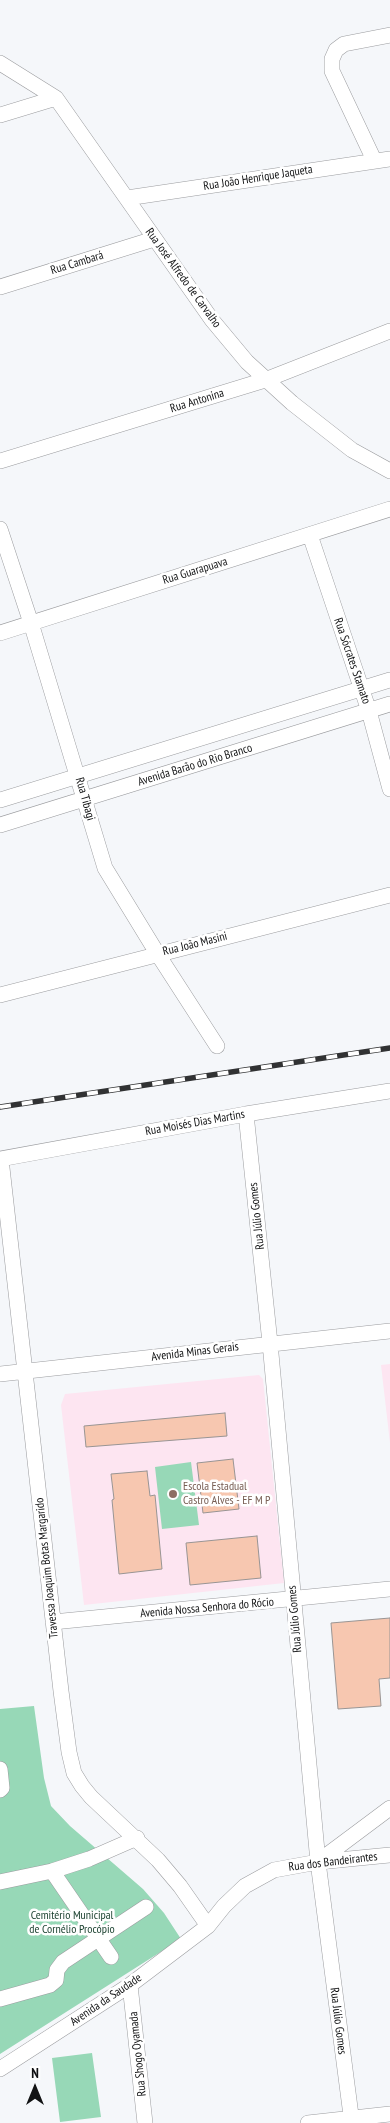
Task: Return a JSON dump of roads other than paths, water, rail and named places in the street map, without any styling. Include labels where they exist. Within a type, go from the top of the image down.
[{"type":"street","points":[[374,160],[332,71],[332,59],[336,50],[344,44],[390,35]]},
{"type":"street","name":"Rua José Alfredo de Carvalho","points":[[0,63],[56,98],[127,198],[154,240],[212,320],[247,362],[265,380],[352,450],[390,471]]},
{"type":"street","points":[[0,115],[56,98]]},
{"type":"street","name":"Rua João Henrique Jaqueta","points":[[127,198],[390,159]]},
{"type":"street","name":"Rua Cambará","points":[[0,287],[154,240]]},
{"type":"street","name":"Rua Antonina","points":[[0,461],[265,380],[390,331]]},
{"type":"street","name":"Rua Guarapuava","points":[[0,633],[390,510]]},
{"type":"street","name":"Rua Tibagi","points":[[0,529],[31,623],[105,868],[157,954],[217,1046]]},
{"type":"street","name":"Rua Sócrates Stamato","points":[[310,535],[369,712],[390,789]]},
{"type":"street","name":"Avenida Barão do Rio Branco","points":[[0,800],[390,680]]},
{"type":"street","name":"Avenida Barão do Rio Branco","points":[[0,825],[390,704]]},
{"type":"street","name":"Rua João Masini","points":[[0,995],[390,895]]},
{"type":"street","name":"Rua Moisés Dias Martins","points":[[0,1159],[246,1114],[390,1091]]},
{"type":"street","name":"Rua Júlio Gomes","points":[[246,1114],[270,1343],[318,1862],[351,2121]]},
{"type":"street","name":"Travessa Joaquim Botas Margarido","points":[[0,1159],[53,1622],[67,1736],[74,1773],[91,1797],[137,1838],[158,1860],[180,1886],[208,1926]]},
{"type":"street","name":"Avenida Minas Gerais","points":[[0,1374],[390,1331]]},
{"type":"street","name":"Avenida Nossa Senhora do Rócio","points":[[53,1622],[294,1600],[390,1589]]},
{"type":"street","points":[[0,1769],[2,1788],[0,1790]]},
{"type":"street","points":[[318,1862],[390,1808]]},
{"type":"street","points":[[0,1882],[52,1871],[89,1859],[137,1838]]},
{"type":"street","name":"Rua dos Bandeirantes","points":[[208,1926],[244,1886],[274,1870],[318,1862],[390,1855]]},
{"type":"street","points":[[52,1871],[111,1956]]},
{"type":"street","points":[[0,1999],[50,1985],[56,1980],[57,1970],[63,1962],[146,1907]]},
{"type":"street","name":"Avenida da Saudade","points":[[0,2069],[130,1985],[208,1926]]},
{"type":"street","name":"Rua Shogo Oyamada","points":[[130,1985],[145,2123]]},
{"type":"street","points":[[308,2123],[351,2121],[390,2114]]},
{"type":"railway","points":[[0,1107],[390,1048]]},
{"type":"place","name":"Escola Estadual Castro Alves - EF M P","points":[[173,1494]]},
{"type":"park label","name":"Cemitério Municipal de Cornélio Procópio","points":[[72,1923]]}]
